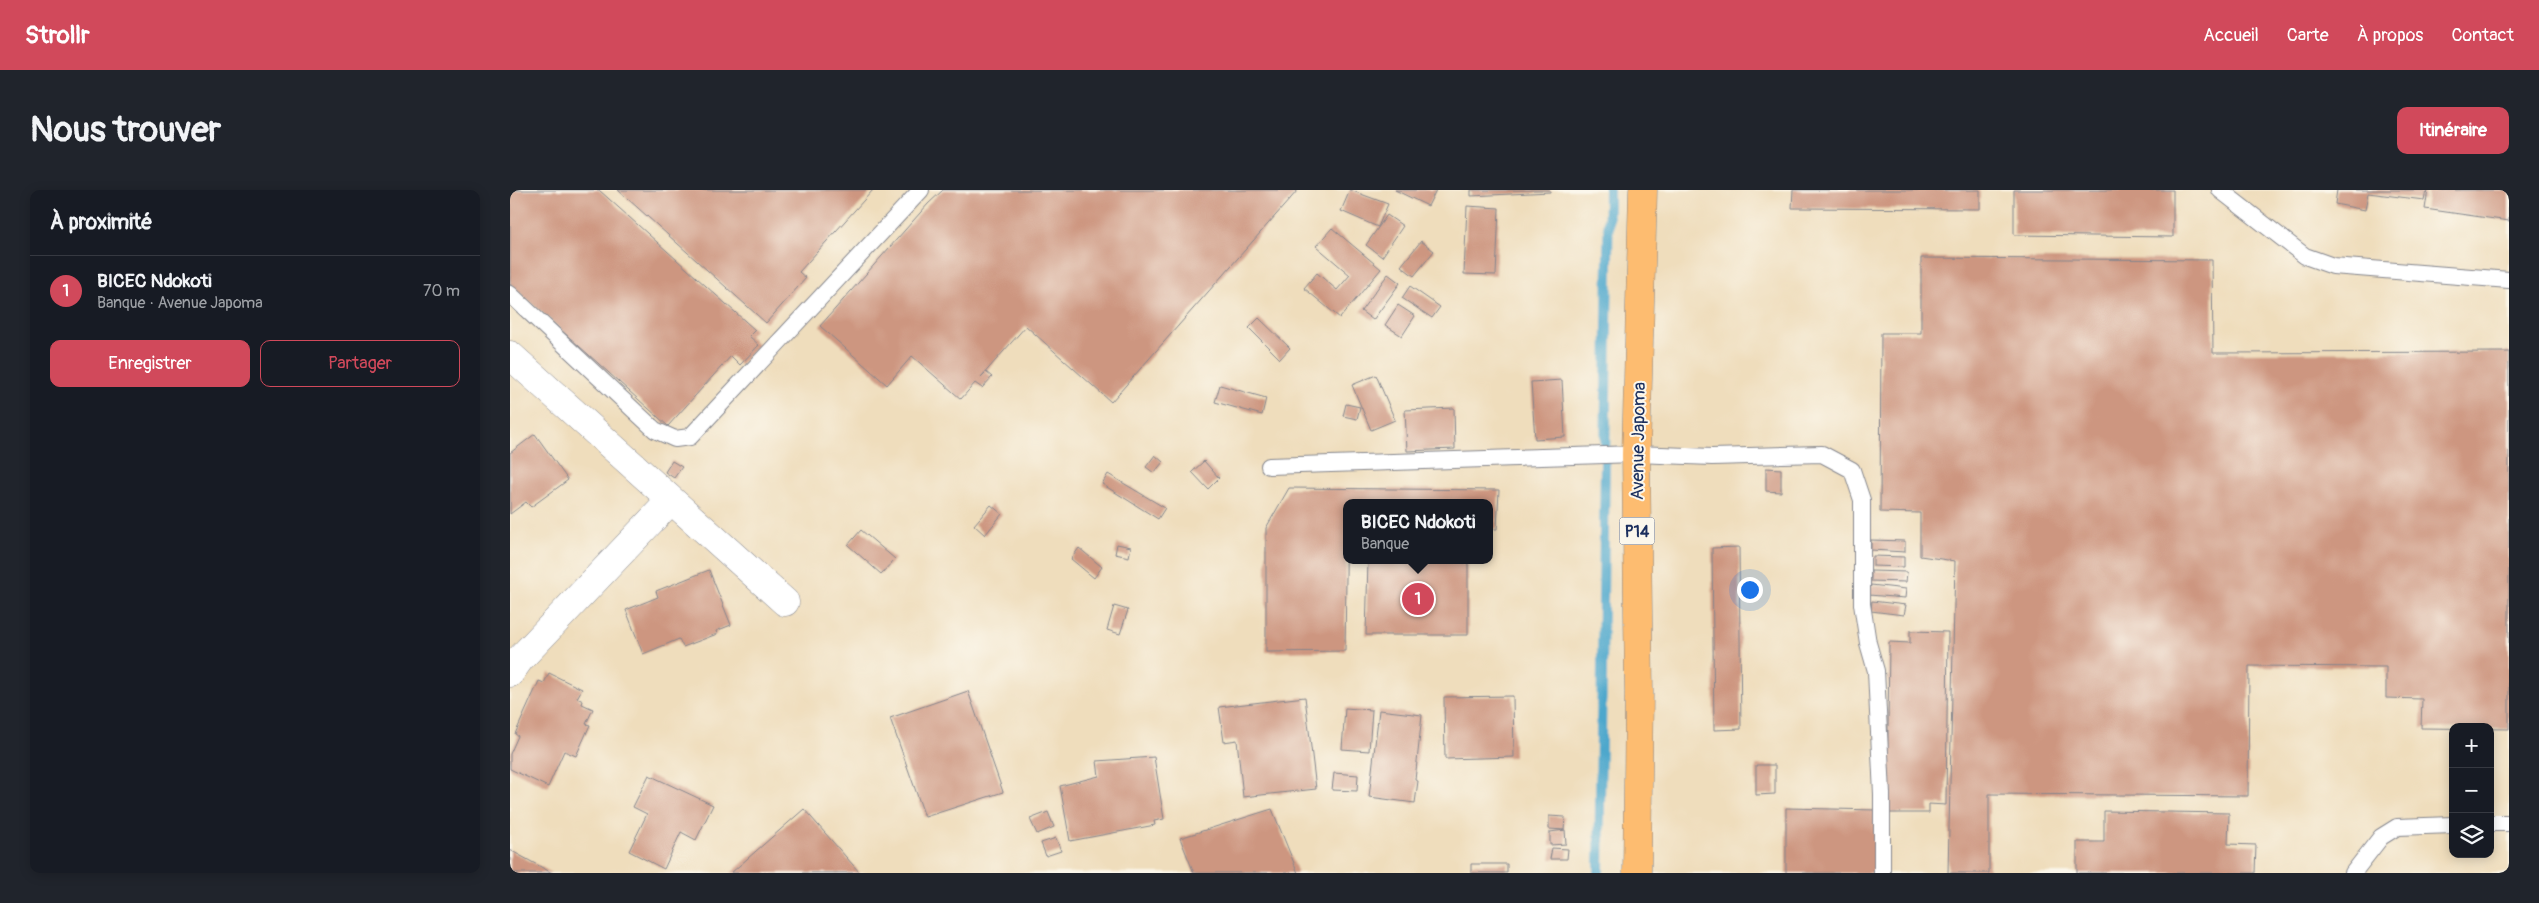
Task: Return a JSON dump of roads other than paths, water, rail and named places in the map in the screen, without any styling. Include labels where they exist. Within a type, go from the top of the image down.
[{"type":"main road","name":"Avenue Japoma","points":[[1637,873],[1639,692],[1636,454],[1642,190]]},
{"type":"street","points":[[510,355],[785,602]]},
{"type":"street","points":[[513,660],[671,500]]},
{"type":"lane","points":[[510,294],[655,430],[675,439],[690,437],[921,190]]},
{"type":"lane","points":[[2220,190],[2305,256],[2333,266],[2509,280]]},
{"type":"lane","points":[[1270,466],[1636,454],[1712,457],[1822,454],[1852,470],[1862,500],[1862,604],[1868,644],[1876,671],[1882,794],[1882,873]]},
{"type":"lane","points":[[2494,823],[2509,823]]},
{"type":"lane","points":[[2354,873],[2381,837],[2397,827],[2449,825]]},
{"type":"waterway","points":[[1599,873],[1609,190]]},
{"type":"place","name":"BICEC Ndokoti","points":[[1418,599]]}]
